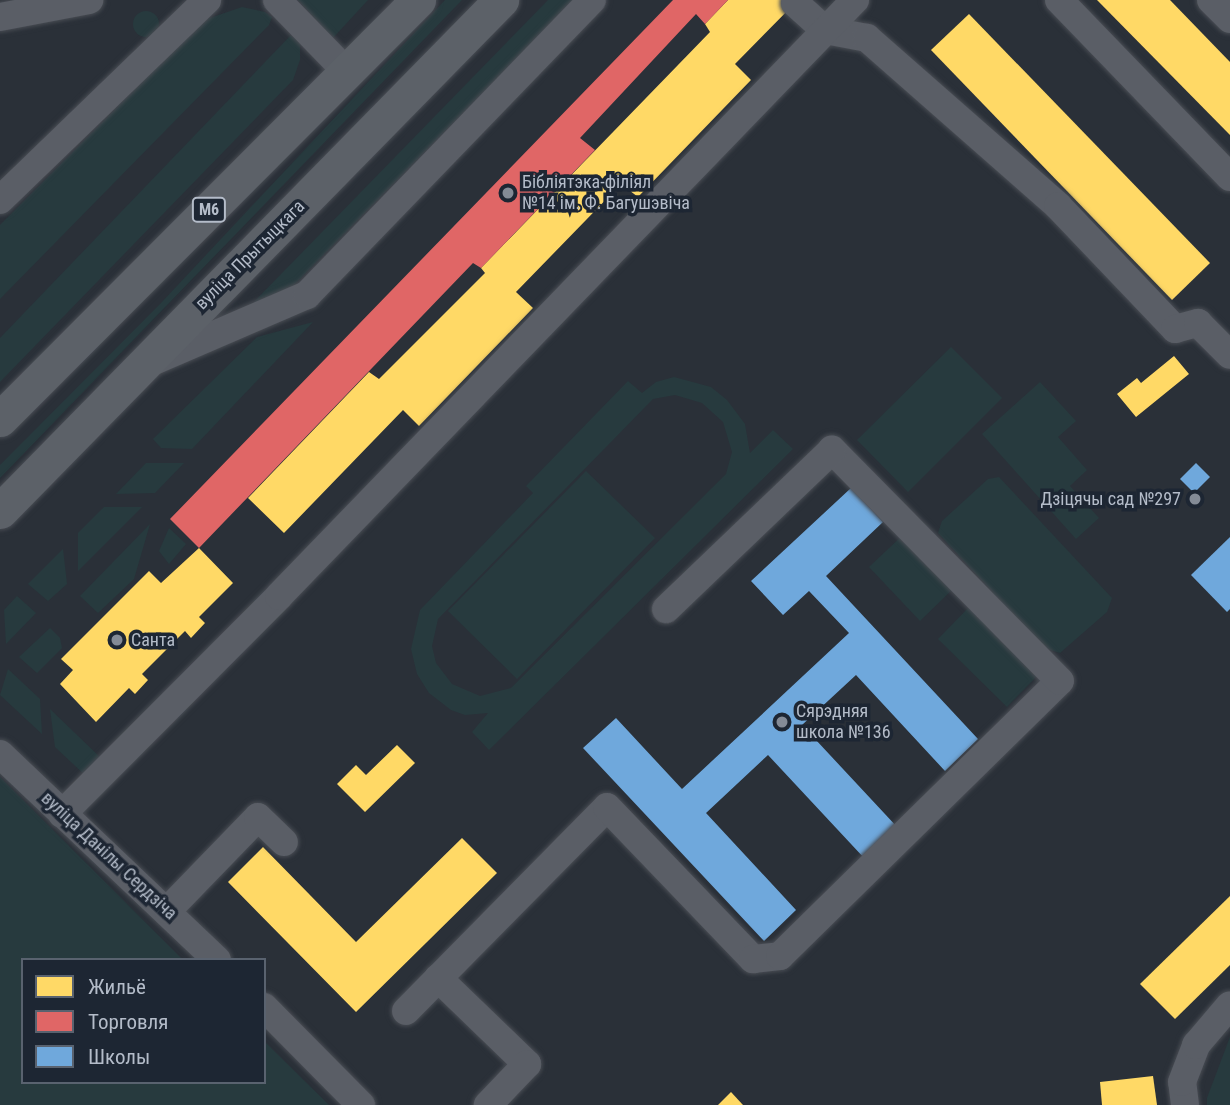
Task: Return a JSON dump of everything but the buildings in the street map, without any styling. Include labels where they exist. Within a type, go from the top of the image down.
[{"type":"main road","name":"М6","points":[[0,419],[418,0]]},
{"type":"main road","name":"вуліца Прытыцкага","points":[[0,511],[501,0]]},
{"type":"street","points":[[0,17],[89,0]]},
{"type":"street","points":[[0,200],[207,0]]},
{"type":"street","points":[[277,0],[347,72]]},
{"type":"street","points":[[140,367],[307,295],[592,0]]},
{"type":"street","points":[[62,814],[288,587],[855,0]]},
{"type":"street","points":[[1059,0],[1230,177]]},
{"type":"street","points":[[1211,0],[1230,19]]},
{"type":"street","points":[[795,3],[825,30],[867,38],[1058,206],[1175,329],[1198,323],[1230,355]]},
{"type":"street","points":[[406,1011],[607,807],[753,959],[780,956],[1060,681],[832,450],[666,609]]},
{"type":"street","name":"вуліца Данілы Сердзіча","points":[[0,754],[168,910],[215,958]]},
{"type":"street","points":[[168,910],[258,817],[284,842]]},
{"type":"street","points":[[439,978],[527,1065],[488,1105]]},
{"type":"street","points":[[1185,1105],[1182,1082],[1196,1045],[1230,1005]]},
{"type":"street","points":[[266,1009],[361,1105]]},
{"type":"green space","points":[[298,0],[368,0],[333,38]]},
{"type":"green space","points":[[445,0],[462,0],[0,478],[0,465],[160,304]]},
{"type":"green space","points":[[548,0],[574,0],[290,289],[249,307]]},
{"type":"green space","points":[[242,7],[265,12],[272,17],[269,25],[0,299],[0,225],[204,20]]},
{"type":"green space","points":[[146,11],[156,14],[159,24],[156,34],[146,37],[136,34],[133,24],[136,14]]},
{"type":"green space","points":[[292,34],[300,43],[300,60],[293,80],[0,382],[0,338]]},
{"type":"green space","points":[[313,322],[192,449],[161,448],[153,439],[257,337]]},
{"type":"green space","points":[[951,347],[1002,398],[908,492],[857,440]]},
{"type":"green space","points":[[674,377],[711,387],[727,400],[745,424],[750,453],[773,430],[793,449],[489,750],[472,732],[488,713],[465,715],[451,710],[429,693],[417,674],[411,649],[420,610],[533,493],[526,486],[628,381],[642,393],[656,382]],"holes":[[[675,395],[702,403],[723,422],[732,452],[726,474],[511,688],[480,696],[452,684],[436,663],[432,646],[438,619],[653,399]]]},
{"type":"green space","points":[[1040,382],[1076,421],[1058,437],[1087,470],[1070,486],[1099,518],[1076,539],[982,434]]},
{"type":"green space","points":[[146,463],[184,463],[155,493],[116,494]]},
{"type":"green space","points":[[586,471],[655,538],[517,679],[448,611]]},
{"type":"green space","points":[[999,477],[1112,598],[1107,612],[1060,653],[1044,648],[938,533],[942,521],[988,479]]},
{"type":"green space","points":[[143,506],[78,571],[78,533],[104,507]]},
{"type":"green space","points":[[150,524],[134,579],[98,613],[80,596]]},
{"type":"green space","points":[[169,528],[186,544],[169,564],[159,551]]},
{"type":"green space","points":[[905,533],[956,586],[920,621],[869,567]]},
{"type":"green space","points":[[63,549],[67,584],[48,601],[28,584]]},
{"type":"green space","points":[[17,596],[36,613],[6,644],[4,610]]},
{"type":"green space","points":[[972,604],[1041,672],[1007,707],[938,639]]},
{"type":"green space","points":[[50,628],[60,638],[62,648],[37,673],[19,657]]},
{"type":"green space","points":[[8,669],[40,699],[42,734],[0,695]]},
{"type":"green space","points":[[50,709],[103,760],[88,778],[55,747]]},
{"type":"green space","points":[[0,777],[181,958],[21,958],[21,1084],[266,1084],[266,1043],[329,1105],[0,1105]]},
{"type":"green space","points":[[1230,1037],[1230,1105],[1207,1105],[1207,1098]]},
{"type":"place","name":"Бібліятэка-філіял №14 ім. Ф. Багушэвіча","points":[[508,193]]},
{"type":"place","name":"Дзіцячы сад №297","points":[[1195,499]]},
{"type":"place","name":"Санта","points":[[117,640]]},
{"type":"place","name":"Сярэдняя школа №136","points":[[782,722]]}]
